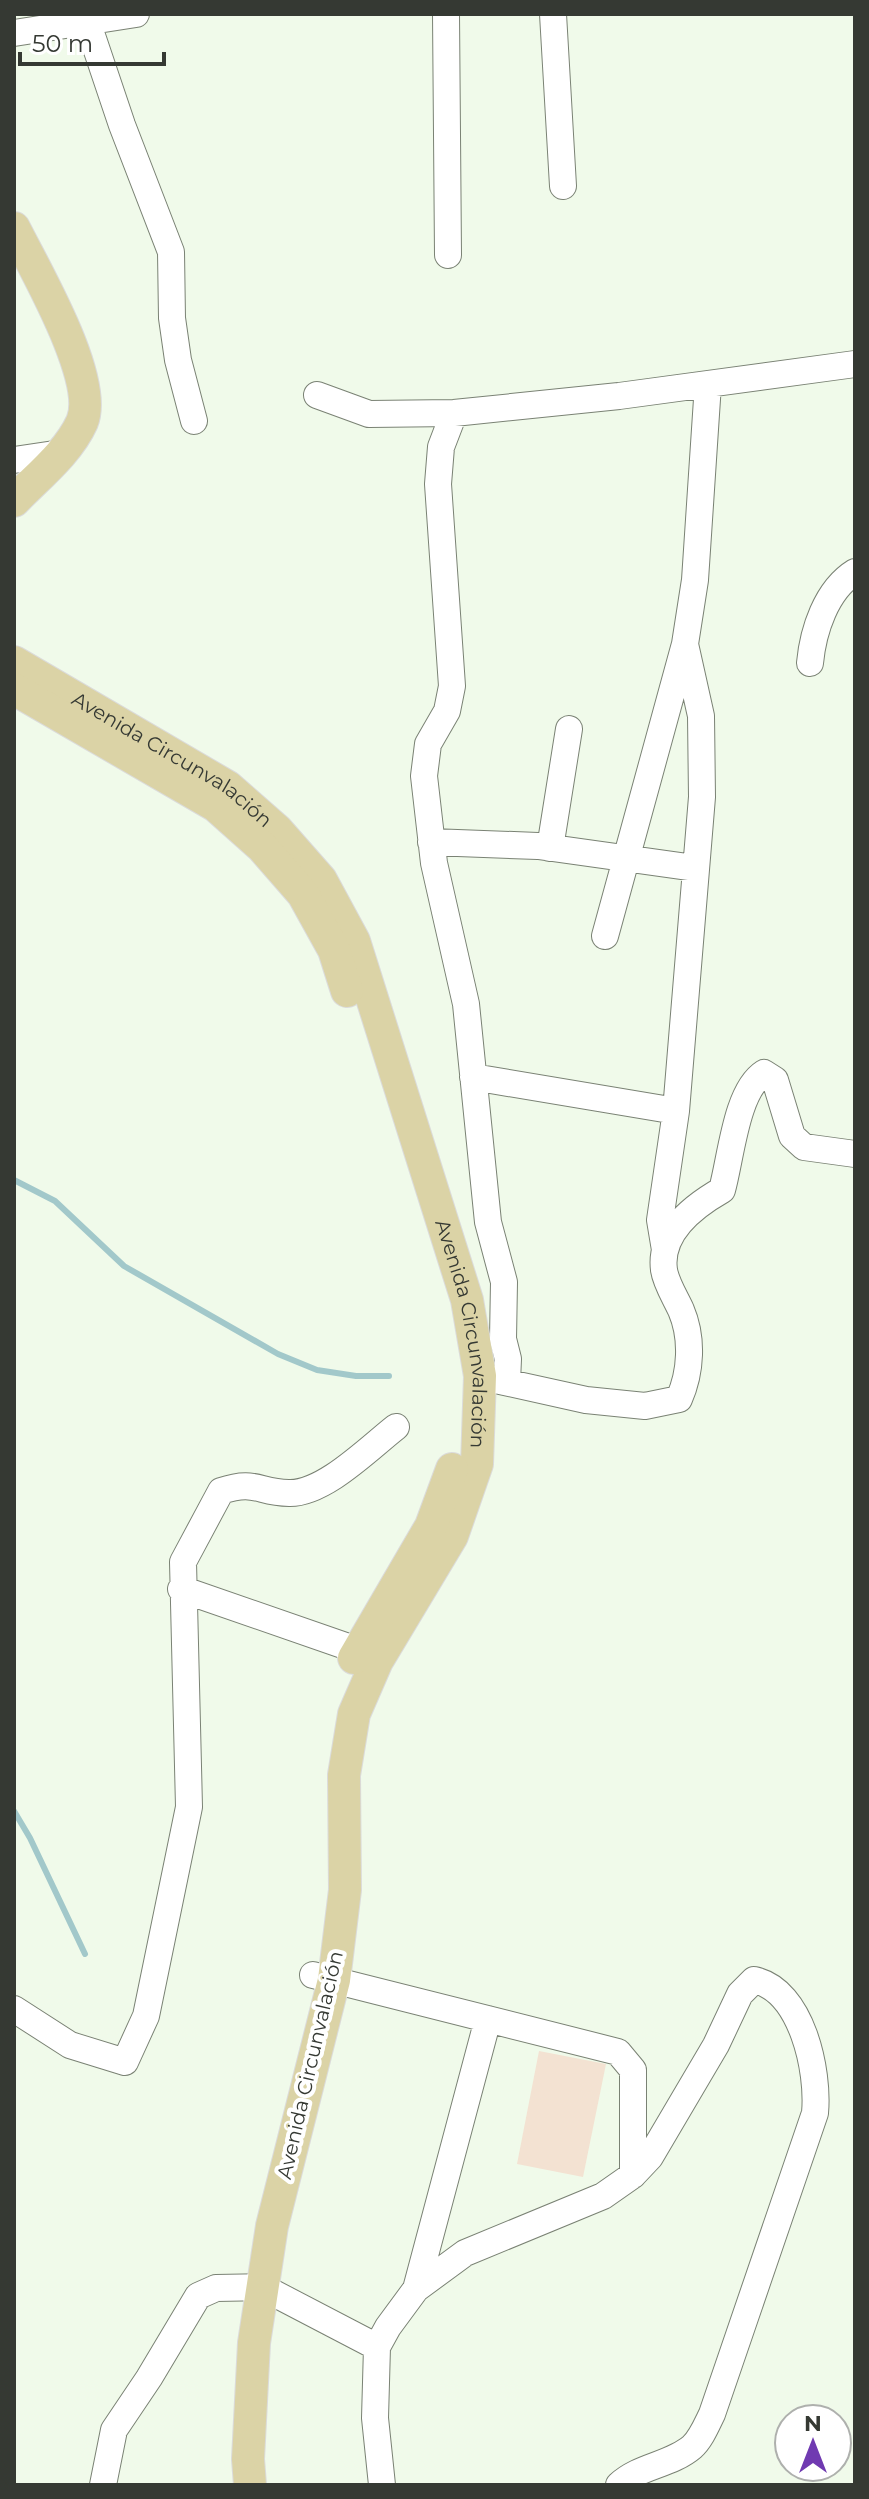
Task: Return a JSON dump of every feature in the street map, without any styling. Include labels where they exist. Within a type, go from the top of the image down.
[{"type":"main road","points":[[14,228],[64,331],[79,367],[86,395],[82,420],[61,453],[14,501]]},
{"type":"main road","name":"Avenida Circunvalación","points":[[14,662],[228,787],[277,830],[321,880],[354,941],[493,1379],[477,1464],[452,1536],[377,1661],[354,1714],[344,1775],[345,1890],[324,1977],[250,2221],[254,2343],[248,2459],[250,2485]]},
{"type":"main road","name":"Avenida Circunvalación","points":[[14,689],[216,806],[262,847],[303,894],[334,950],[445,1305],[458,1378],[455,1459],[431,1526],[357,1650],[333,1707],[322,1773],[324,1977]]},
{"type":"main road","name":"Avenida Circunvalación","points":[[228,2485],[226,2460],[232,2341],[251,2288]]},
{"type":"street","points":[[14,33],[136,14]]},
{"type":"street","points":[[446,14],[448,255]]},
{"type":"street","points":[[553,14],[563,186]]},
{"type":"street","points":[[87,21],[122,125],[171,252],[172,318],[178,360],[194,421]]},
{"type":"street","points":[[317,395],[369,414],[454,413],[855,364]]},
{"type":"street","points":[[605,936],[685,644],[695,580],[708,384]]},
{"type":"street","points":[[454,413],[441,447],[438,484],[452,686],[447,711],[428,744],[424,776],[431,842],[466,1004],[488,1222],[504,1282],[503,1339],[508,1359],[493,1379],[586,1400],[645,1406],[679,1399],[686,1384],[690,1353],[684,1317],[664,1271],[665,1250],[660,1220],[676,1111],[702,797],[701,716],[685,644]]},
{"type":"street","points":[[14,460],[61,453]]},
{"type":"street","points":[[810,663],[812,639],[829,599],[855,572]]},
{"type":"street","points":[[550,848],[569,729]]},
{"type":"street","points":[[431,842],[550,848],[695,868]]},
{"type":"street","points":[[665,1250],[673,1233],[696,1204],[722,1190],[739,1116],[756,1079],[764,1073],[775,1080],[792,1136],[804,1147],[855,1154]]},
{"type":"street","points":[[473,1077],[676,1111]]},
{"type":"street","points":[[14,2009],[70,2045],[125,2062],[146,2016],[189,1807],[181,1589],[183,1562],[221,1491],[242,1484],[290,1494],[324,1484],[396,1427]]},
{"type":"street","points":[[181,1589],[357,1650]]},
{"type":"street","points":[[324,1977],[618,2052],[633,2070],[633,2175]]},
{"type":"street","points":[[382,2485],[375,2418],[377,2347],[416,2289],[465,2253],[603,2196],[633,2175],[650,2157],[716,2045],[740,1994],[754,1980],[769,1983],[792,2007],[806,2044],[817,2093],[815,2113],[712,2414],[694,2446],[670,2460],[628,2476],[619,2485]]},
{"type":"street","points":[[416,2289],[488,2019]]},
{"type":"street","points":[[103,2485],[114,2430],[198,2296],[216,2288],[251,2288],[377,2347]]},
{"type":"shaded area","points":[[539,2051],[606,2064],[583,2177],[517,2164]]},
{"type":"waterway","points":[[14,1180],[55,1201],[124,1266],[278,1354],[317,1370],[356,1376],[389,1376]]},
{"type":"waterway","points":[[14,1811],[85,1954]]}]
